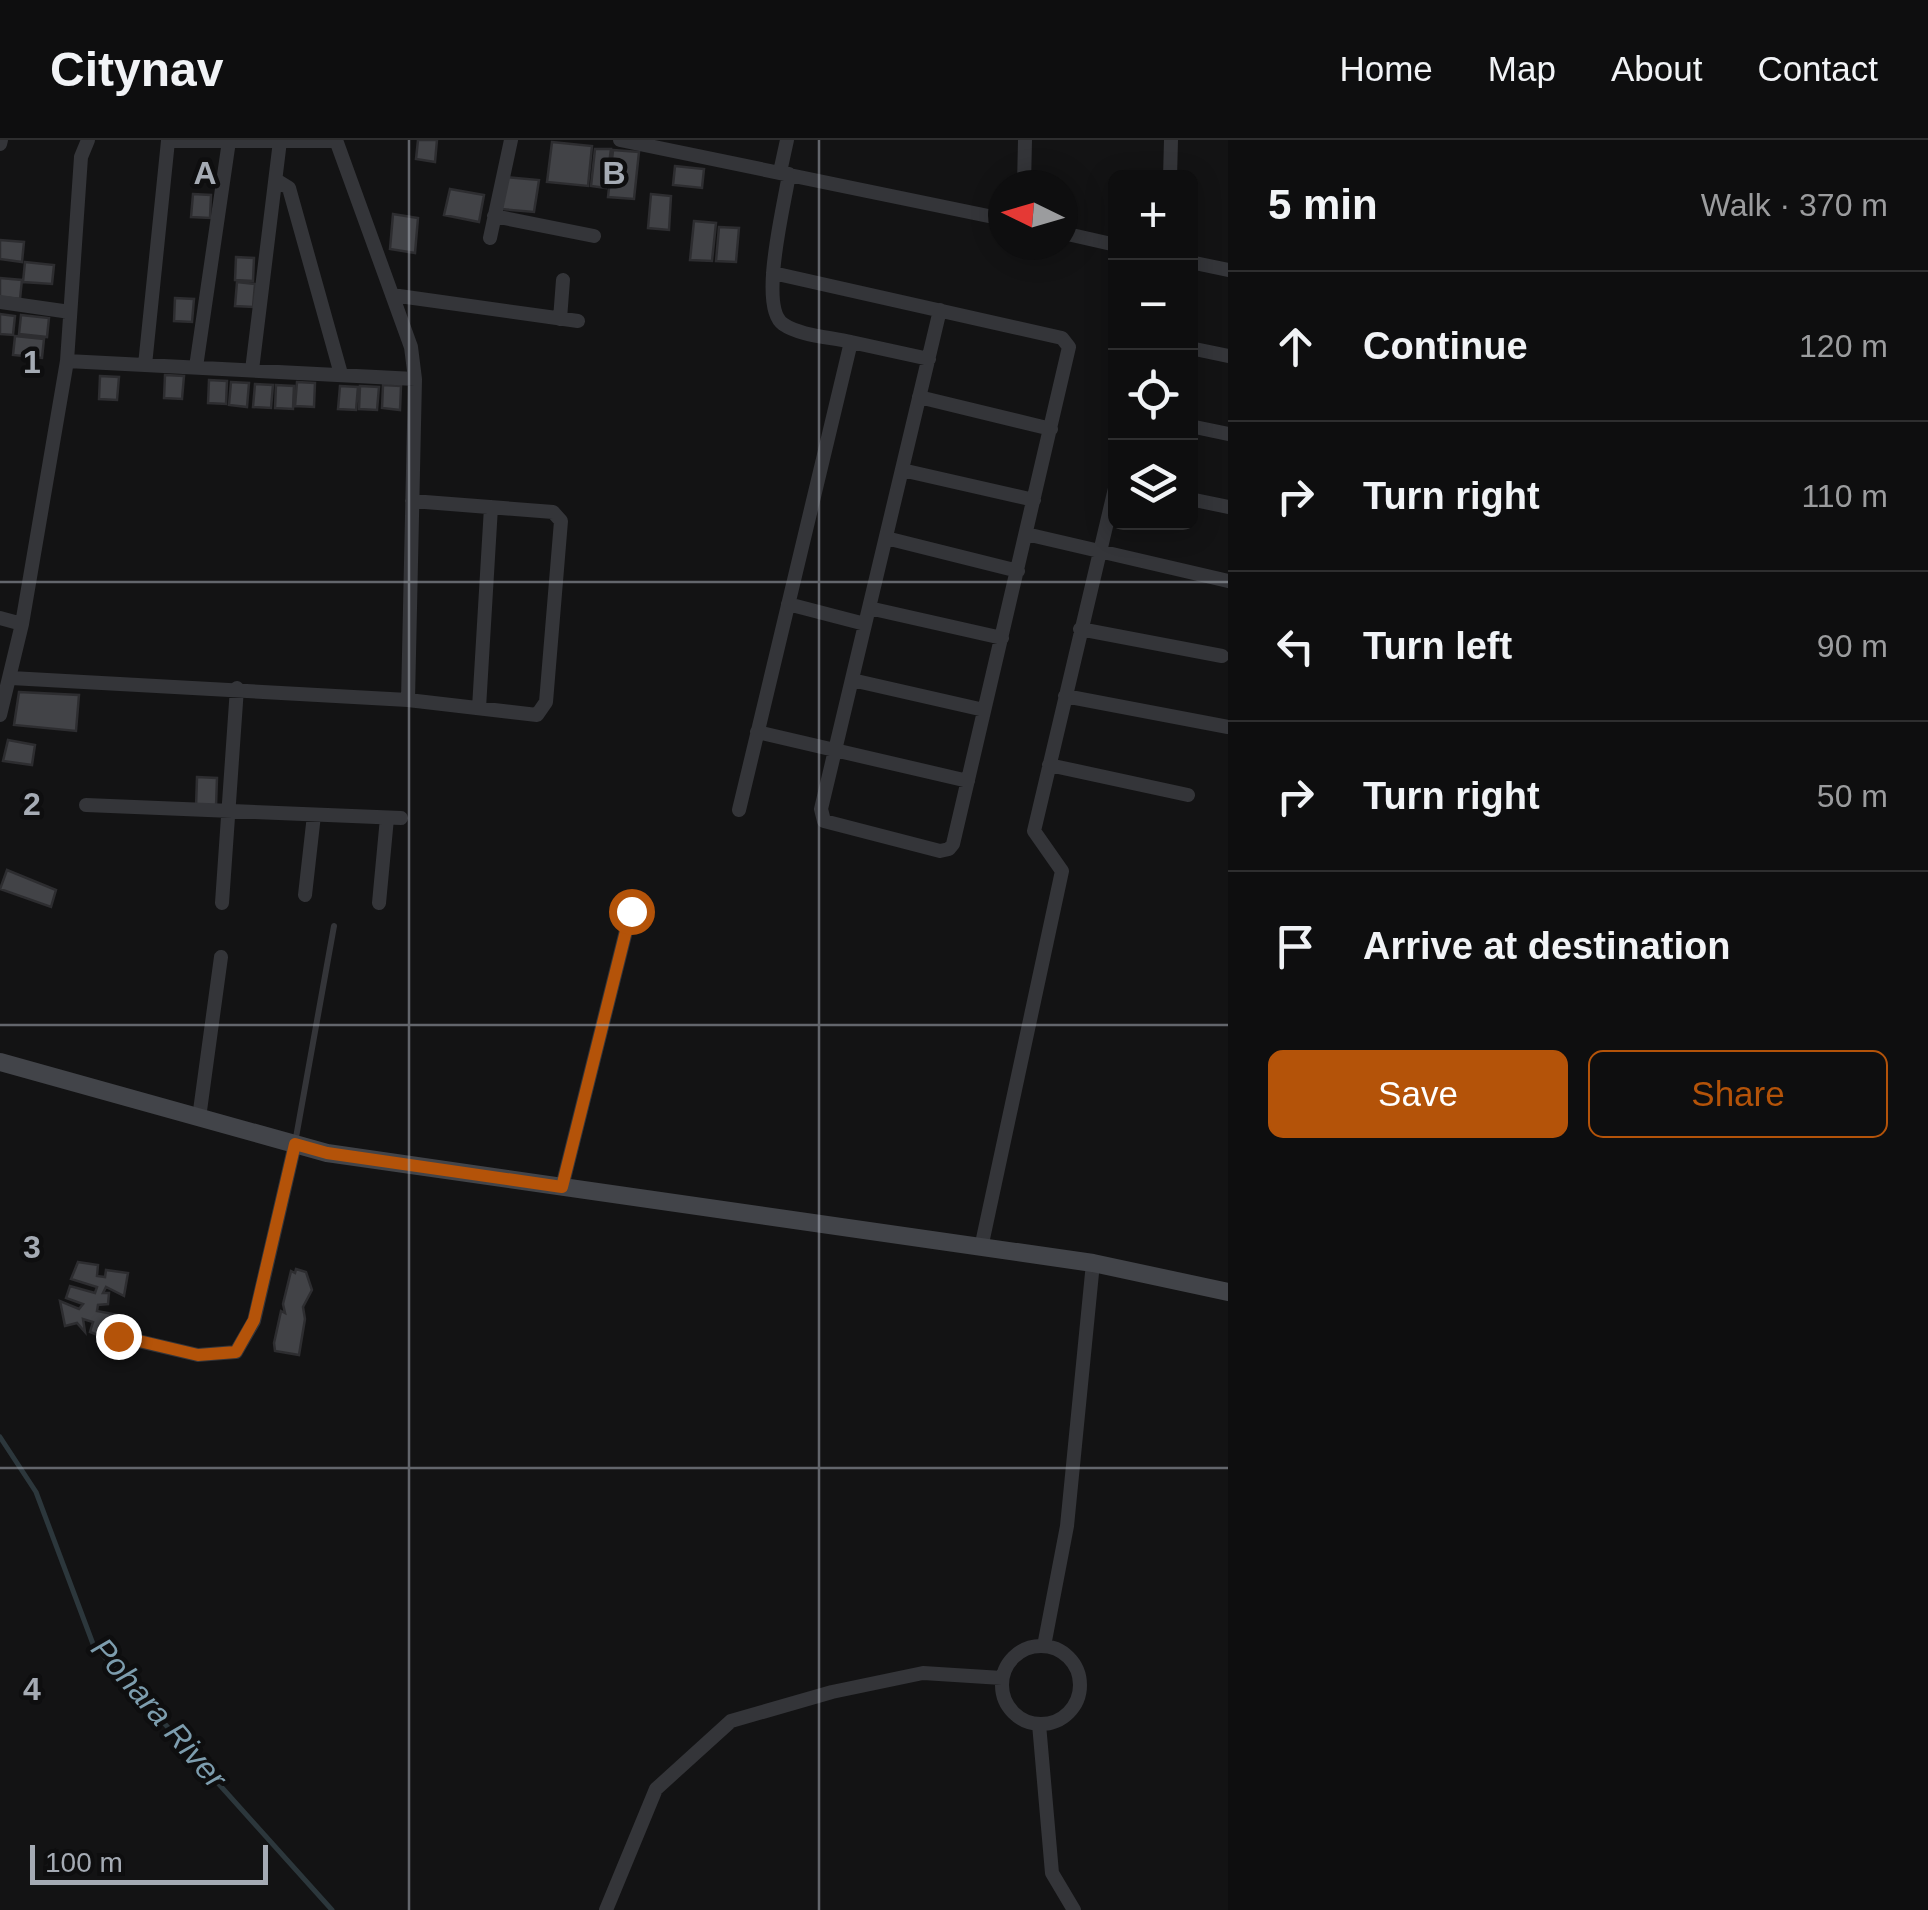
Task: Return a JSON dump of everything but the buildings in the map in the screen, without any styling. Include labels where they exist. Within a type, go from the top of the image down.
[{"type":"street","points":[[0,715],[22,624],[67,361],[82,156],[88,140]]},
{"type":"street","points":[[490,238],[510,140]]},
{"type":"street","points":[[620,140],[651,143],[988,216]]},
{"type":"street","points":[[786,140],[772,300],[782,323],[929,359]]},
{"type":"street","points":[[1024,170],[1025,140]]},
{"type":"street","points":[[1170,170],[1171,140]]},
{"type":"street","points":[[145,365],[168,141],[336,141],[411,346],[415,379],[408,700]]},
{"type":"street","points":[[196,367],[229,142]]},
{"type":"street","points":[[252,370],[280,142]]},
{"type":"street","points":[[276,180],[286,184],[295,205],[342,374]]},
{"type":"street","points":[[494,216],[594,236]]},
{"type":"street","points":[[1078,236],[1108,243]]},
{"type":"street","points":[[1198,264],[1228,270]]},
{"type":"street","points":[[774,273],[940,310],[1062,338],[1066,342],[1069,353],[953,844],[940,851],[824,821],[821,808],[940,310]]},
{"type":"street","points":[[560,319],[563,280]]},
{"type":"street","points":[[392,295],[578,321]]},
{"type":"street","points":[[0,302],[70,312]]},
{"type":"street","points":[[738,810],[851,342]]},
{"type":"street","points":[[1198,350],[1228,356]]},
{"type":"street","points":[[67,361],[415,379]]},
{"type":"street","points":[[920,397],[1051,429]]},
{"type":"street","points":[[1198,428],[1228,434]]},
{"type":"street","points":[[902,470],[1034,500]]},
{"type":"street","points":[[11,678],[237,688],[537,714],[546,702],[561,521],[554,512],[412,500]]},
{"type":"street","points":[[1198,501],[1228,507]]},
{"type":"street","points":[[479,708],[491,507]]},
{"type":"street","points":[[982,1248],[1062,871],[1034,831],[1108,514]]},
{"type":"street","points":[[1026,534],[1228,581]]},
{"type":"street","points":[[886,538],[1018,571]]},
{"type":"street","points":[[788,604],[865,624]]},
{"type":"street","points":[[869,608],[1002,638]]},
{"type":"street","points":[[0,618],[22,624]]},
{"type":"street","points":[[1080,629],[1222,656]]},
{"type":"street","points":[[852,680],[984,710]]},
{"type":"street","points":[[222,903],[237,688]]},
{"type":"street","points":[[1064,696],[1228,728]]},
{"type":"street","points":[[757,732],[968,781]]},
{"type":"street","points":[[1049,764],[1188,795]]},
{"type":"street","points":[[86,805],[394,818],[379,902]]},
{"type":"street","points":[[304,895],[314,815]]},
{"type":"street","points":[[562,1187],[631,911]]},
{"type":"street","points":[[199,1118],[220,957]]},
{"type":"street","points":[[0,1062],[327,1153],[1093,1263],[1228,1292]]},
{"type":"street","points":[[118,1336],[198,1355],[236,1352],[254,1320],[295,1144]]},
{"type":"street","points":[[1044,1646],[1067,1526],[1093,1263]]},
{"type":"street","points":[[1044,1646],[1068,1657],[1076,1668],[1079,1694],[1064,1716],[1040,1724],[1026,1722],[1006,1704],[1002,1678],[1006,1667],[1022,1651],[1044,1646]]},
{"type":"street","points":[[606,1910],[656,1789],[732,1720],[832,1692],[924,1674],[1002,1678]]},
{"type":"street","points":[[1040,1724],[1052,1872],[1074,1910]]},
{"type":"lane","points":[[295,1144],[334,926]]},
{"type":"waterway","name":"Pohara River","points":[[0,1437],[36,1492],[93,1644],[332,1910]]},
{"type":"route","points":[[118,1336],[198,1355],[236,1352],[254,1320],[295,1144],[327,1153],[562,1187],[631,911]]}]
